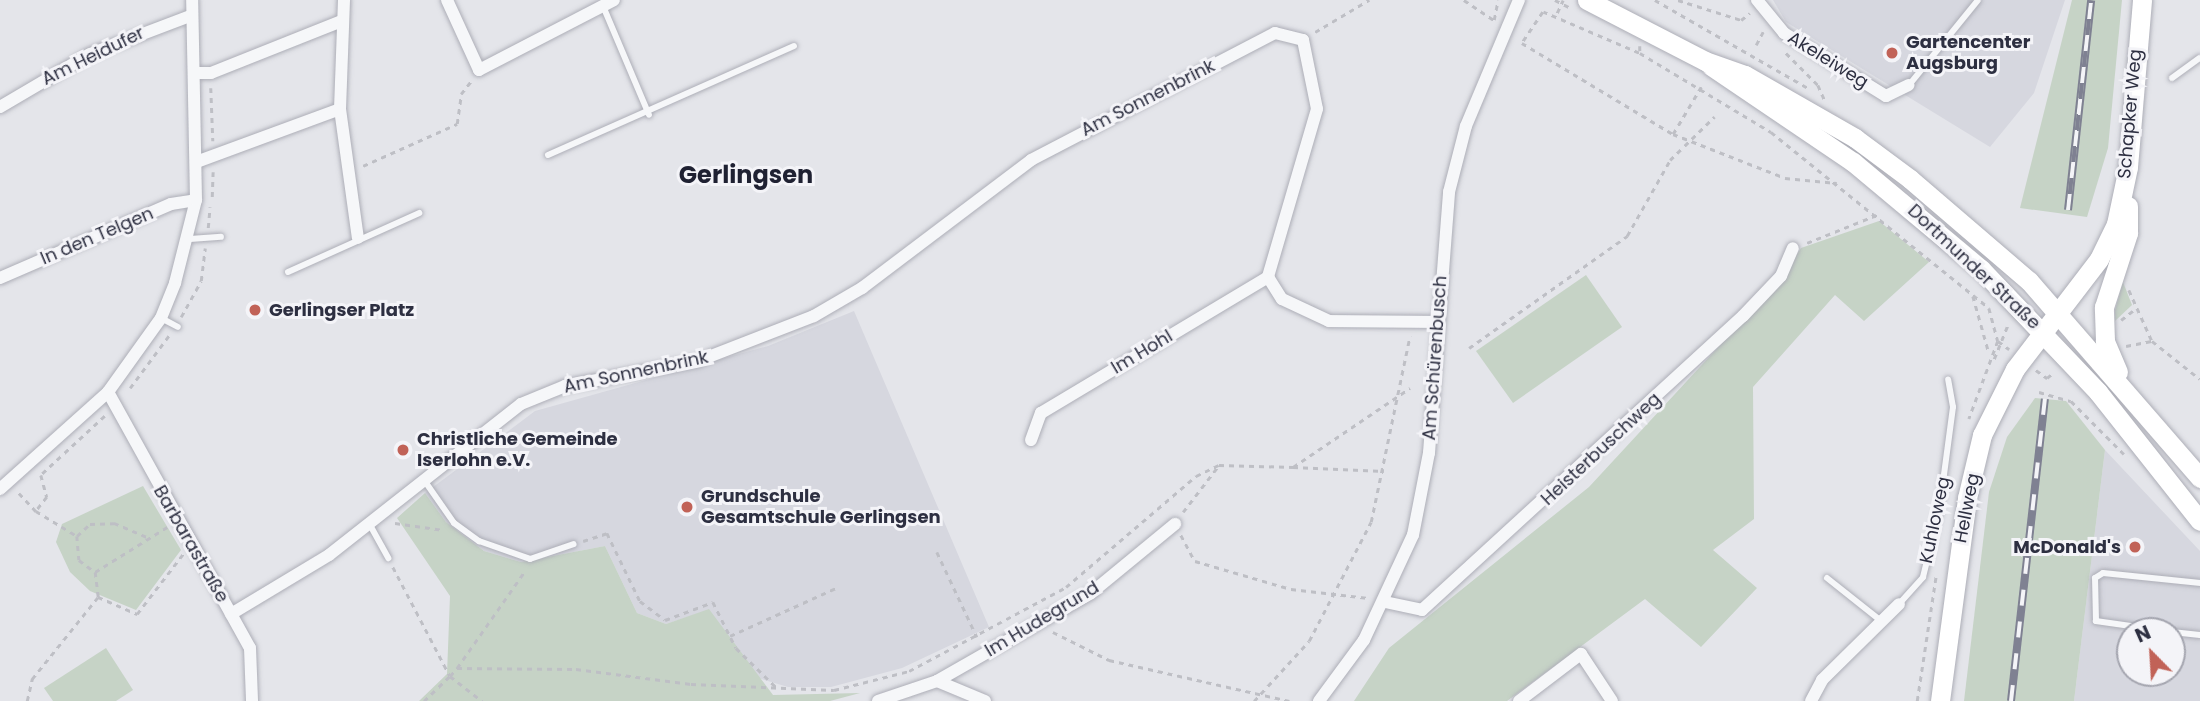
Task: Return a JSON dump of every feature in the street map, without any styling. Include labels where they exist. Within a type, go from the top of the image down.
[{"type":"main road","name":"Schapker Weg","points":[[2039,336],[2116,225],[2128,166],[2142,0]]},
{"type":"main road","name":"Dortmunder Straße","points":[[1582,5],[1637,37],[1745,75],[1855,138],[1997,251],[2058,312],[2200,478]]},
{"type":"main road","name":"Dortmunder Straße","points":[[1705,61],[1899,198],[2039,336],[2200,521]]},
{"type":"main road","points":[[2128,166],[2128,233],[2116,269],[2103,327],[2130,395]]},
{"type":"main road","name":"Hellweg","points":[[1940,701],[1967,498],[1982,435],[2039,336]]},
{"type":"street","points":[[4,486],[107,392],[161,318],[190,239],[196,200],[199,161],[190,16],[192,0]]},
{"type":"street","points":[[344,0],[340,109],[358,238]]},
{"type":"street","points":[[447,0],[479,71],[608,3]]},
{"type":"street","name":"Am Schürenbusch","points":[[1319,701],[1385,602],[1413,535],[1429,453],[1437,322],[1455,159],[1519,0]]},
{"type":"street","name":"Akeleiweg","points":[[1758,3],[1770,21],[1784,33],[1886,96],[1909,85]]},
{"type":"street","name":"Am Heidufer","points":[[0,107],[90,54],[190,16]]},
{"type":"street","points":[[194,73],[211,73],[342,21]]},
{"type":"street","name":"Am Sonnenbrink","points":[[231,614],[373,523],[490,423],[565,386],[698,360],[814,316],[862,288],[1031,160],[1275,33],[1303,40]]},
{"type":"street","points":[[1303,40],[1317,109],[1268,278],[1282,299],[1306,315],[1411,323],[1437,322]]},
{"type":"street","points":[[199,161],[340,109]]},
{"type":"street","name":"In den Telgen","points":[[0,278],[171,204],[196,200]]},
{"type":"street","name":"Heisterbuschweg","points":[[1385,602],[1422,610],[1743,316],[1781,276],[1793,248]]},
{"type":"street","name":"Im Hohl","points":[[1031,440],[1041,413],[1268,278]]},
{"type":"street","name":"Barbarastraße","points":[[107,392],[250,648],[253,701]]},
{"type":"street","name":"Im Hudegrund","points":[[877,701],[937,681],[1091,593],[1175,524]]},
{"type":"street","name":"Kuhloweg","points":[[1811,701],[1822,680],[1899,604]]},
{"type":"street","points":[[1519,701],[1581,654],[1612,701]]},
{"type":"street","points":[[937,681],[985,701]]},
{"type":"lane","points":[[1909,85],[1978,0]]},
{"type":"lane","points":[[608,3],[649,115]]},
{"type":"lane","points":[[548,155],[649,115],[794,47]]},
{"type":"lane","points":[[2172,78],[2200,58]]},
{"type":"lane","points":[[288,272],[358,238],[419,213]]},
{"type":"lane","points":[[190,239],[220,237]]},
{"type":"lane","points":[[161,318],[178,327]]},
{"type":"lane","name":"Kuhloweg","points":[[1899,604],[1923,577],[1939,512],[1952,407],[1948,379]]},
{"type":"lane","points":[[424,480],[465,533],[530,559],[574,544]]},
{"type":"lane","points":[[373,523],[388,558]]},
{"type":"lane","points":[[2116,624],[2096,621],[2095,578],[2102,573],[2200,583]]},
{"type":"lane","points":[[1827,578],[1881,621]]},
{"type":"path","points":[[1303,40],[1370,0]]},
{"type":"path","points":[[1464,0],[1494,20],[1498,0]]},
{"type":"path","points":[[1555,0],[1582,5]]},
{"type":"path","points":[[1655,0],[1825,99],[1776,43],[1784,33]]},
{"type":"path","points":[[1678,0],[1741,20],[1758,3]]},
{"type":"path","points":[[1557,13],[1562,2]]},
{"type":"path","points":[[1837,183],[1785,178],[1673,134],[1522,43],[1536,17],[1557,13],[1701,86],[1837,183],[1879,214],[1972,294],[1998,324],[1991,361],[2006,342],[2006,312],[2039,336]]},
{"type":"path","points":[[1756,45],[1770,21]]},
{"type":"path","points":[[1637,37],[1640,53]]},
{"type":"path","points":[[1637,37],[1651,49]]},
{"type":"path","points":[[347,173],[457,124],[461,94],[479,71]]},
{"type":"path","points":[[1673,134],[1701,86]]},
{"type":"path","points":[[1469,348],[1627,236],[1686,139],[1714,117]]},
{"type":"path","points":[[1793,248],[1879,214]]},
{"type":"path","points":[[2116,269],[2124,272],[2152,341],[2200,379]]},
{"type":"path","points":[[1972,294],[1989,353]]},
{"type":"path","points":[[1254,701],[1309,641],[1371,522],[1384,471],[1411,323]]},
{"type":"path","points":[[2126,346],[2152,341]]},
{"type":"path","points":[[1293,467],[1410,388]]},
{"type":"path","points":[[2048,394],[2052,388]]},
{"type":"path","points":[[2039,392],[2070,401],[2088,421]]},
{"type":"path","points":[[2111,428],[2134,456]]},
{"type":"path","points":[[1219,465],[1175,524],[1195,561],[1291,589],[1335,590],[1385,602]]},
{"type":"path","points":[[457,668],[576,669],[778,689],[834,690],[878,680],[977,637],[1066,587],[1196,476],[1219,465],[1384,471]]},
{"type":"path","points":[[4,486],[36,511]]},
{"type":"path","points":[[95,572],[178,520]]},
{"type":"path","points":[[373,523],[465,533]]},
{"type":"path","points":[[574,544],[607,533],[640,601],[665,620],[713,602],[730,636],[778,689]]},
{"type":"path","points":[[27,701],[32,679],[98,597],[95,572],[79,560],[77,536]]},
{"type":"path","points":[[98,597],[137,614],[191,543]]},
{"type":"path","points":[[937,552],[977,637]]},
{"type":"path","points":[[388,558],[450,676],[482,701]]},
{"type":"path","points":[[424,701],[457,668],[519,584],[530,559]]},
{"type":"path","points":[[730,636],[838,587]]},
{"type":"path","points":[[1038,623],[1108,660],[1264,691],[1289,701]]},
{"type":"shaded area","points":[[1773,0],[2065,0],[2034,93],[1990,147],[1786,22]]},
{"type":"shaded area","name":"Grundschule Gesamtschule Gerlingsen","points":[[854,311],[989,627],[902,668],[831,687],[788,687],[758,678],[709,610],[666,624],[637,613],[605,546],[521,562],[484,551],[446,522],[425,493],[535,411],[768,346]]},
{"type":"shaded area","points":[[2105,450],[2200,551],[2200,701],[2074,701]]},
{"type":"green space","points":[[2072,0],[2122,0],[2108,148],[2087,217],[2020,208]]},
{"type":"green space","points":[[1879,221],[1929,262],[1864,321],[1835,295],[1753,387],[1754,519],[1713,550],[1757,588],[1701,647],[1645,599],[1507,701],[1354,701],[1389,648],[1589,487],[1783,277],[1801,248]]},
{"type":"green space","points":[[1586,275],[1622,327],[1513,403],[1476,351]]},
{"type":"green space","points":[[2123,282],[2132,305],[2115,321],[2115,310]]},
{"type":"green space","points":[[2035,398],[2066,401],[2105,450],[2074,701],[1964,701],[1989,492],[2007,437]]},
{"type":"green space","points":[[143,486],[181,550],[136,610],[90,591],[70,572],[56,542],[62,524]]},
{"type":"green space","points":[[425,493],[446,522],[484,551],[521,562],[605,546],[637,613],[666,624],[709,609],[773,695],[860,693],[830,701],[419,701],[447,674],[450,596],[397,518]]},
{"type":"green space","points":[[106,648],[133,690],[116,701],[53,701],[44,688]]},
{"type":"railway","points":[[2068,210],[2091,0]]},
{"type":"railway","points":[[2011,701],[2045,399]]},
{"type":"place","name":"Gartencenter Augsburg","points":[[1892,53]]},
{"type":"place","name":"Gerlingser Platz","points":[[255,310]]},
{"type":"place","name":"Christliche Gemeinde Iserlohn e.V.","points":[[403,450]]},
{"type":"place","name":"Grundschule Gesamtschule Gerlingsen","points":[[687,507]]},
{"type":"place","name":"McDonald's","points":[[2135,547]]},
{"type":"district","name":"Gerlingsen","points":[[746,175]]}]
